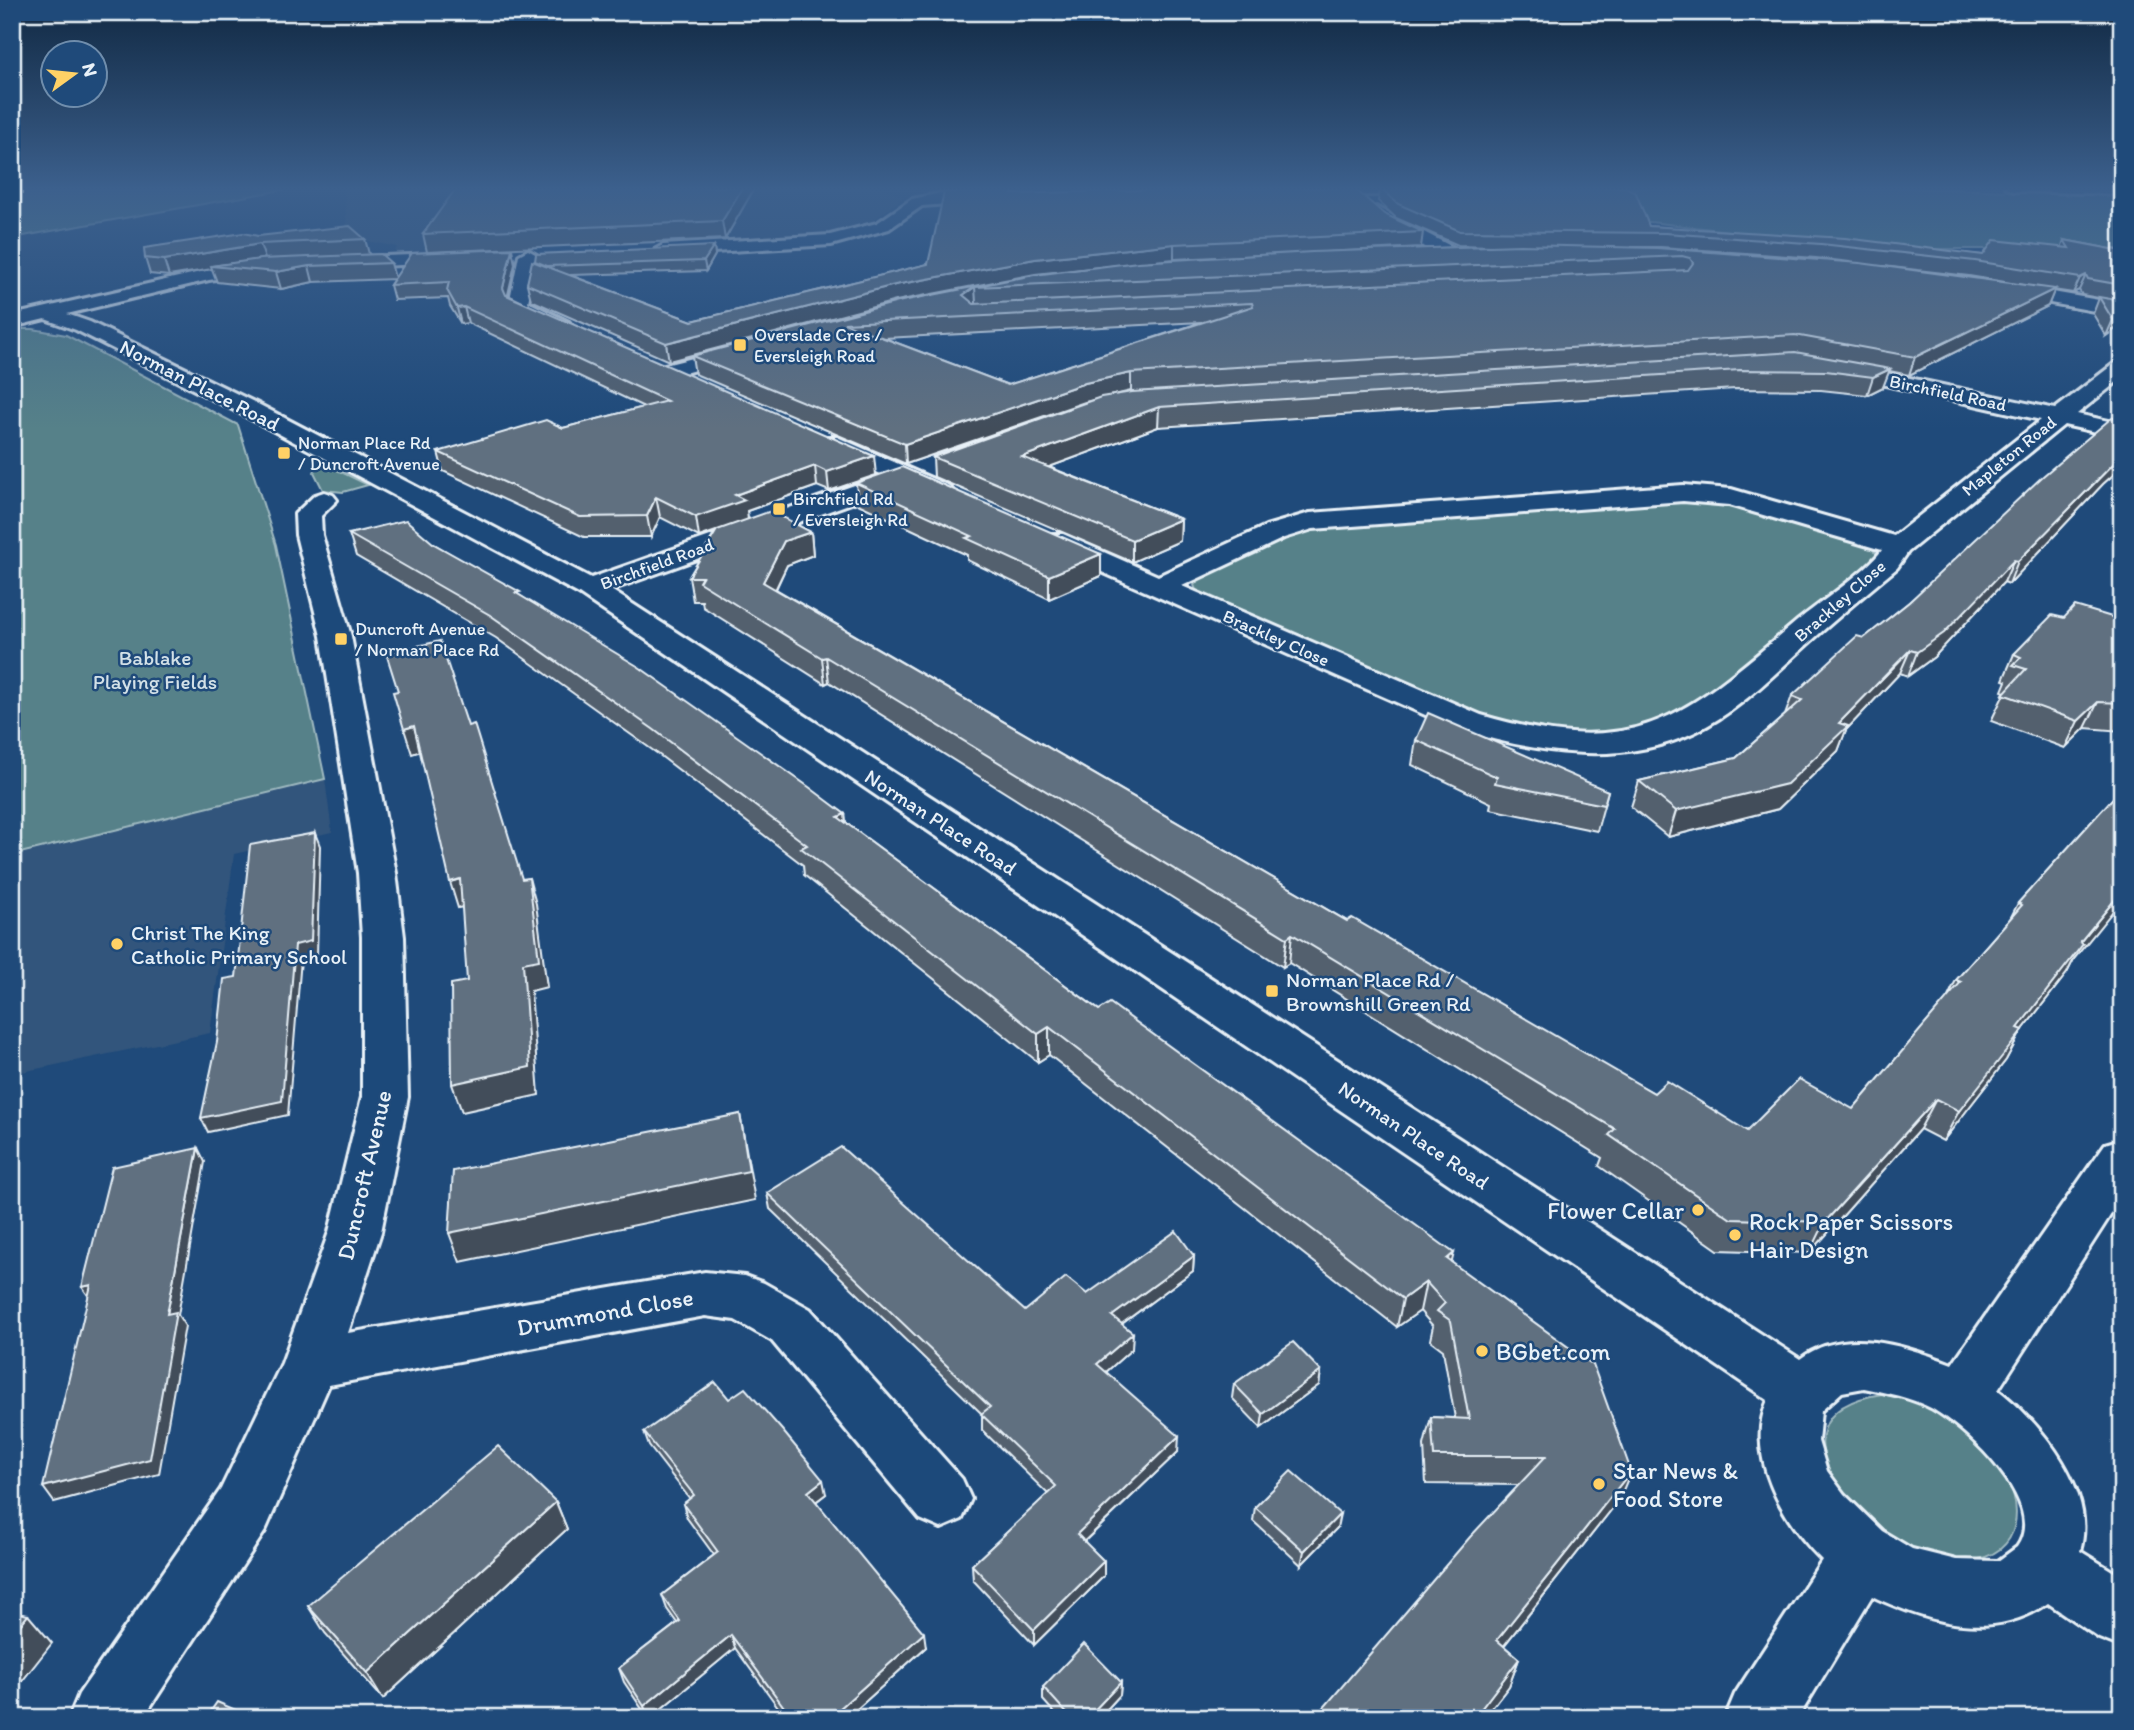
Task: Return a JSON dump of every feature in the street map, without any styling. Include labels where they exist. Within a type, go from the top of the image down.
[{"type":"street","points":[[12,321],[209,275],[266,268]]},
{"type":"street","points":[[525,268],[518,304],[578,333]]},
{"type":"street","points":[[1986,286],[2122,310]]},
{"type":"street","name":"Norman Place Road","points":[[46,313],[83,326],[248,408],[589,588],[1801,1391]]},
{"type":"street","points":[[703,386],[663,368],[759,347]]},
{"type":"street","name":"Birchfield Road","points":[[1813,363],[2122,431]]},
{"type":"street","name":"Mapleton Road","points":[[1898,546],[2122,367]]},
{"type":"street","points":[[807,433],[916,471],[964,501]]},
{"type":"street","name":"Birchfield Road","points":[[589,588],[916,471]]},
{"type":"street","name":"Brackley Close","points":[[1683,493],[1731,497],[1898,546],[1887,562],[1703,714],[1670,731],[1649,737],[1593,743],[1529,738],[1469,722],[1158,586],[1275,532],[1310,521],[1683,493]]},
{"type":"street","name":"Duncroft Avenue","points":[[103,1718],[243,1510],[310,1364],[355,1232],[386,1097],[383,937],[377,873],[336,636],[309,535],[308,514],[324,500]]},
{"type":"street","points":[[1032,531],[1158,586]]},
{"type":"street","points":[[1962,1397],[2122,1157]]},
{"type":"street","name":"Drummond Close","points":[[310,1364],[705,1294],[745,1299],[791,1325],[942,1499]]},
{"type":"street","points":[[1864,1364],[1907,1372],[1962,1397],[2019,1446],[2034,1468],[2052,1507],[2055,1531],[2045,1564],[2019,1587],[1993,1595],[1948,1592],[1892,1572],[1862,1554],[1838,1534],[1813,1504],[1792,1465],[1788,1419],[1801,1391],[1825,1372],[1864,1364]]},
{"type":"street","points":[[1759,1718],[1862,1554]]},
{"type":"street","points":[[2045,1564],[2122,1615]]},
{"type":"shaded area","name":"Christ The King Catholic Primary School","points":[[325,779],[332,832],[234,854],[210,1033],[12,1074],[12,855]]},
{"type":"green space","name":"Bablake Playing Fields","points":[[12,329],[33,329],[66,335],[238,425],[276,545],[325,779],[12,855]]},
{"type":"green space","points":[[327,465],[368,485],[343,492],[323,490],[314,472],[317,467]]},
{"type":"green space","points":[[1711,498],[1868,545],[1877,554],[1876,559],[1678,717],[1626,732],[1583,735],[1494,722],[1198,595],[1194,585],[1202,577],[1306,528]]},
{"type":"green space","points":[[1882,1394],[1921,1403],[1943,1413],[1973,1435],[1999,1462],[2008,1478],[2016,1510],[2015,1525],[2010,1538],[2000,1549],[1986,1557],[1966,1561],[1931,1557],[1896,1541],[1864,1517],[1839,1488],[1824,1457],[1824,1430],[1842,1407]]},
{"type":"building","points":[[230,268],[299,268],[276,272]]},
{"type":"building","points":[[402,268],[508,268],[503,288],[506,295],[874,456],[827,472],[815,466],[735,495],[745,500],[696,517],[656,497],[647,516],[580,517],[438,452],[546,420],[563,428],[667,401],[464,307],[457,308],[447,290],[449,282],[390,285]]},
{"type":"building","points":[[531,268],[550,268],[692,321],[913,268],[988,268],[895,285],[666,343],[527,284]]},
{"type":"building","points":[[1092,268],[1414,268],[975,287],[963,295],[974,304],[1688,270],[1690,268],[1896,268],[2055,289],[1915,357],[1795,335],[1131,373],[1085,383],[905,444],[692,356],[902,301],[1034,275]],"holes":[[[1252,303],[1253,306],[1008,385],[844,323]]]},
{"type":"building","points":[[2017,268],[2122,268],[2122,285],[2088,279],[2086,275],[2080,278]]},
{"type":"building","points":[[2099,297],[2122,301],[2122,313],[2113,320]]},
{"type":"building","points":[[1795,352],[1890,369],[1873,377],[1826,371],[1740,370],[1159,407],[1022,457],[1181,519],[1132,540],[933,457],[1101,397],[1132,392]]},
{"type":"building","points":[[2114,417],[2122,419],[2122,455],[2018,561],[2014,560],[1944,633],[1917,652],[1910,650],[1839,723],[1848,726],[1787,784],[1676,811],[1639,781],[1736,758],[1802,700],[1792,696],[1857,636],[1864,638],[1909,602],[2043,476]]},
{"type":"building","points":[[902,467],[1101,554],[1049,576],[966,538],[972,536],[856,483]]},
{"type":"building","points":[[771,511],[811,532],[784,541],[763,582],[1347,921],[1352,918],[1654,1093],[1667,1081],[1747,1131],[1799,1079],[1853,1109],[1961,982],[1956,980],[2022,905],[2018,903],[2122,788],[2122,891],[2080,942],[2083,944],[2018,1028],[2023,1030],[1959,1111],[1936,1099],[1825,1222],[1731,1219],[1609,1135],[1615,1129],[1292,934],[1287,938],[826,657],[822,658],[699,582],[702,577],[689,577],[717,530]]},
{"type":"building","points":[[406,520],[434,544],[520,592],[516,593],[639,667],[809,787],[845,814],[838,817],[1099,1010],[1110,1003],[1454,1253],[1447,1259],[1593,1365],[1631,1471],[1497,1640],[1519,1659],[1474,1718],[1315,1718],[1470,1537],[1546,1456],[1434,1456],[1431,1417],[1469,1419],[1451,1321],[1437,1311],[1445,1303],[1426,1282],[1403,1299],[1049,1027],[1038,1034],[801,848],[807,845],[653,729],[490,615],[349,534]]},
{"type":"building","points":[[2075,606],[2122,620],[2122,703],[2098,702],[2078,721],[2003,694],[2026,669],[2013,665],[2021,657],[2014,654],[2052,615],[2064,618]]},
{"type":"building","points":[[440,641],[468,726],[474,724],[522,879],[529,878],[539,960],[523,963],[530,1067],[452,1084],[451,984],[467,981],[460,879],[450,882],[414,726],[404,729],[393,692],[398,691],[386,653]]},
{"type":"building","points":[[1428,713],[1608,791],[1604,805],[1495,783],[1497,777],[1416,740]]},
{"type":"building","points":[[315,833],[311,941],[295,945],[282,1101],[201,1118],[217,1042],[224,979],[236,977],[250,845]]},
{"type":"building","points":[[740,1114],[749,1171],[449,1233],[453,1171]]},
{"type":"building","points":[[841,1147],[1025,1311],[1066,1277],[1087,1294],[1176,1231],[1194,1256],[1112,1316],[1133,1333],[1097,1364],[1179,1436],[1077,1534],[1104,1561],[1034,1630],[972,1565],[1056,1486],[981,1414],[990,1407],[767,1193]]},
{"type":"building","points":[[198,1148],[167,1314],[176,1312],[150,1459],[43,1487],[91,1285],[82,1287],[112,1167]]},
{"type":"building","points":[[1293,1342],[1321,1371],[1263,1414],[1234,1384]]},
{"type":"building","points":[[715,1382],[729,1399],[745,1388],[782,1430],[823,1480],[808,1492],[924,1633],[829,1718],[792,1718],[731,1635],[644,1706],[619,1668],[680,1621],[662,1595],[718,1552],[683,1504],[694,1495],[644,1432]]},
{"type":"building","points":[[498,1446],[556,1502],[367,1673],[308,1606]]},
{"type":"building","points":[[1291,1471],[1340,1514],[1304,1551],[1255,1507]]},
{"type":"building","points":[[12,1611],[28,1615],[12,1635]]},
{"type":"building","points":[[1084,1644],[1121,1682],[1087,1718],[1071,1718],[1043,1687]]},
{"type":"building","points":[[217,1702],[254,1718],[206,1718]]},
{"type":"place","name":"Overslade Cres / Eversleigh Road","points":[[740,345]]},
{"type":"place","name":"Norman Place Rd / Duncroft Avenue","points":[[284,453]]},
{"type":"place","name":"Birchfield Rd / Eversleigh Rd","points":[[779,509]]},
{"type":"place","name":"Duncroft Avenue / Norman Place Rd","points":[[341,639]]},
{"type":"place","name":"Christ The King Catholic Primary School","points":[[117,944]]},
{"type":"place","name":"Norman Place Rd / Brownshill Green Rd","points":[[1272,991]]},
{"type":"place","name":"Flower Cellar","points":[[1698,1210]]},
{"type":"place","name":"Rock Paper Scissors Hair Design","points":[[1735,1235]]},
{"type":"place","name":"BGbet.com","points":[[1482,1351]]},
{"type":"place","name":"Star News & Food Store","points":[[1599,1484]]}]
